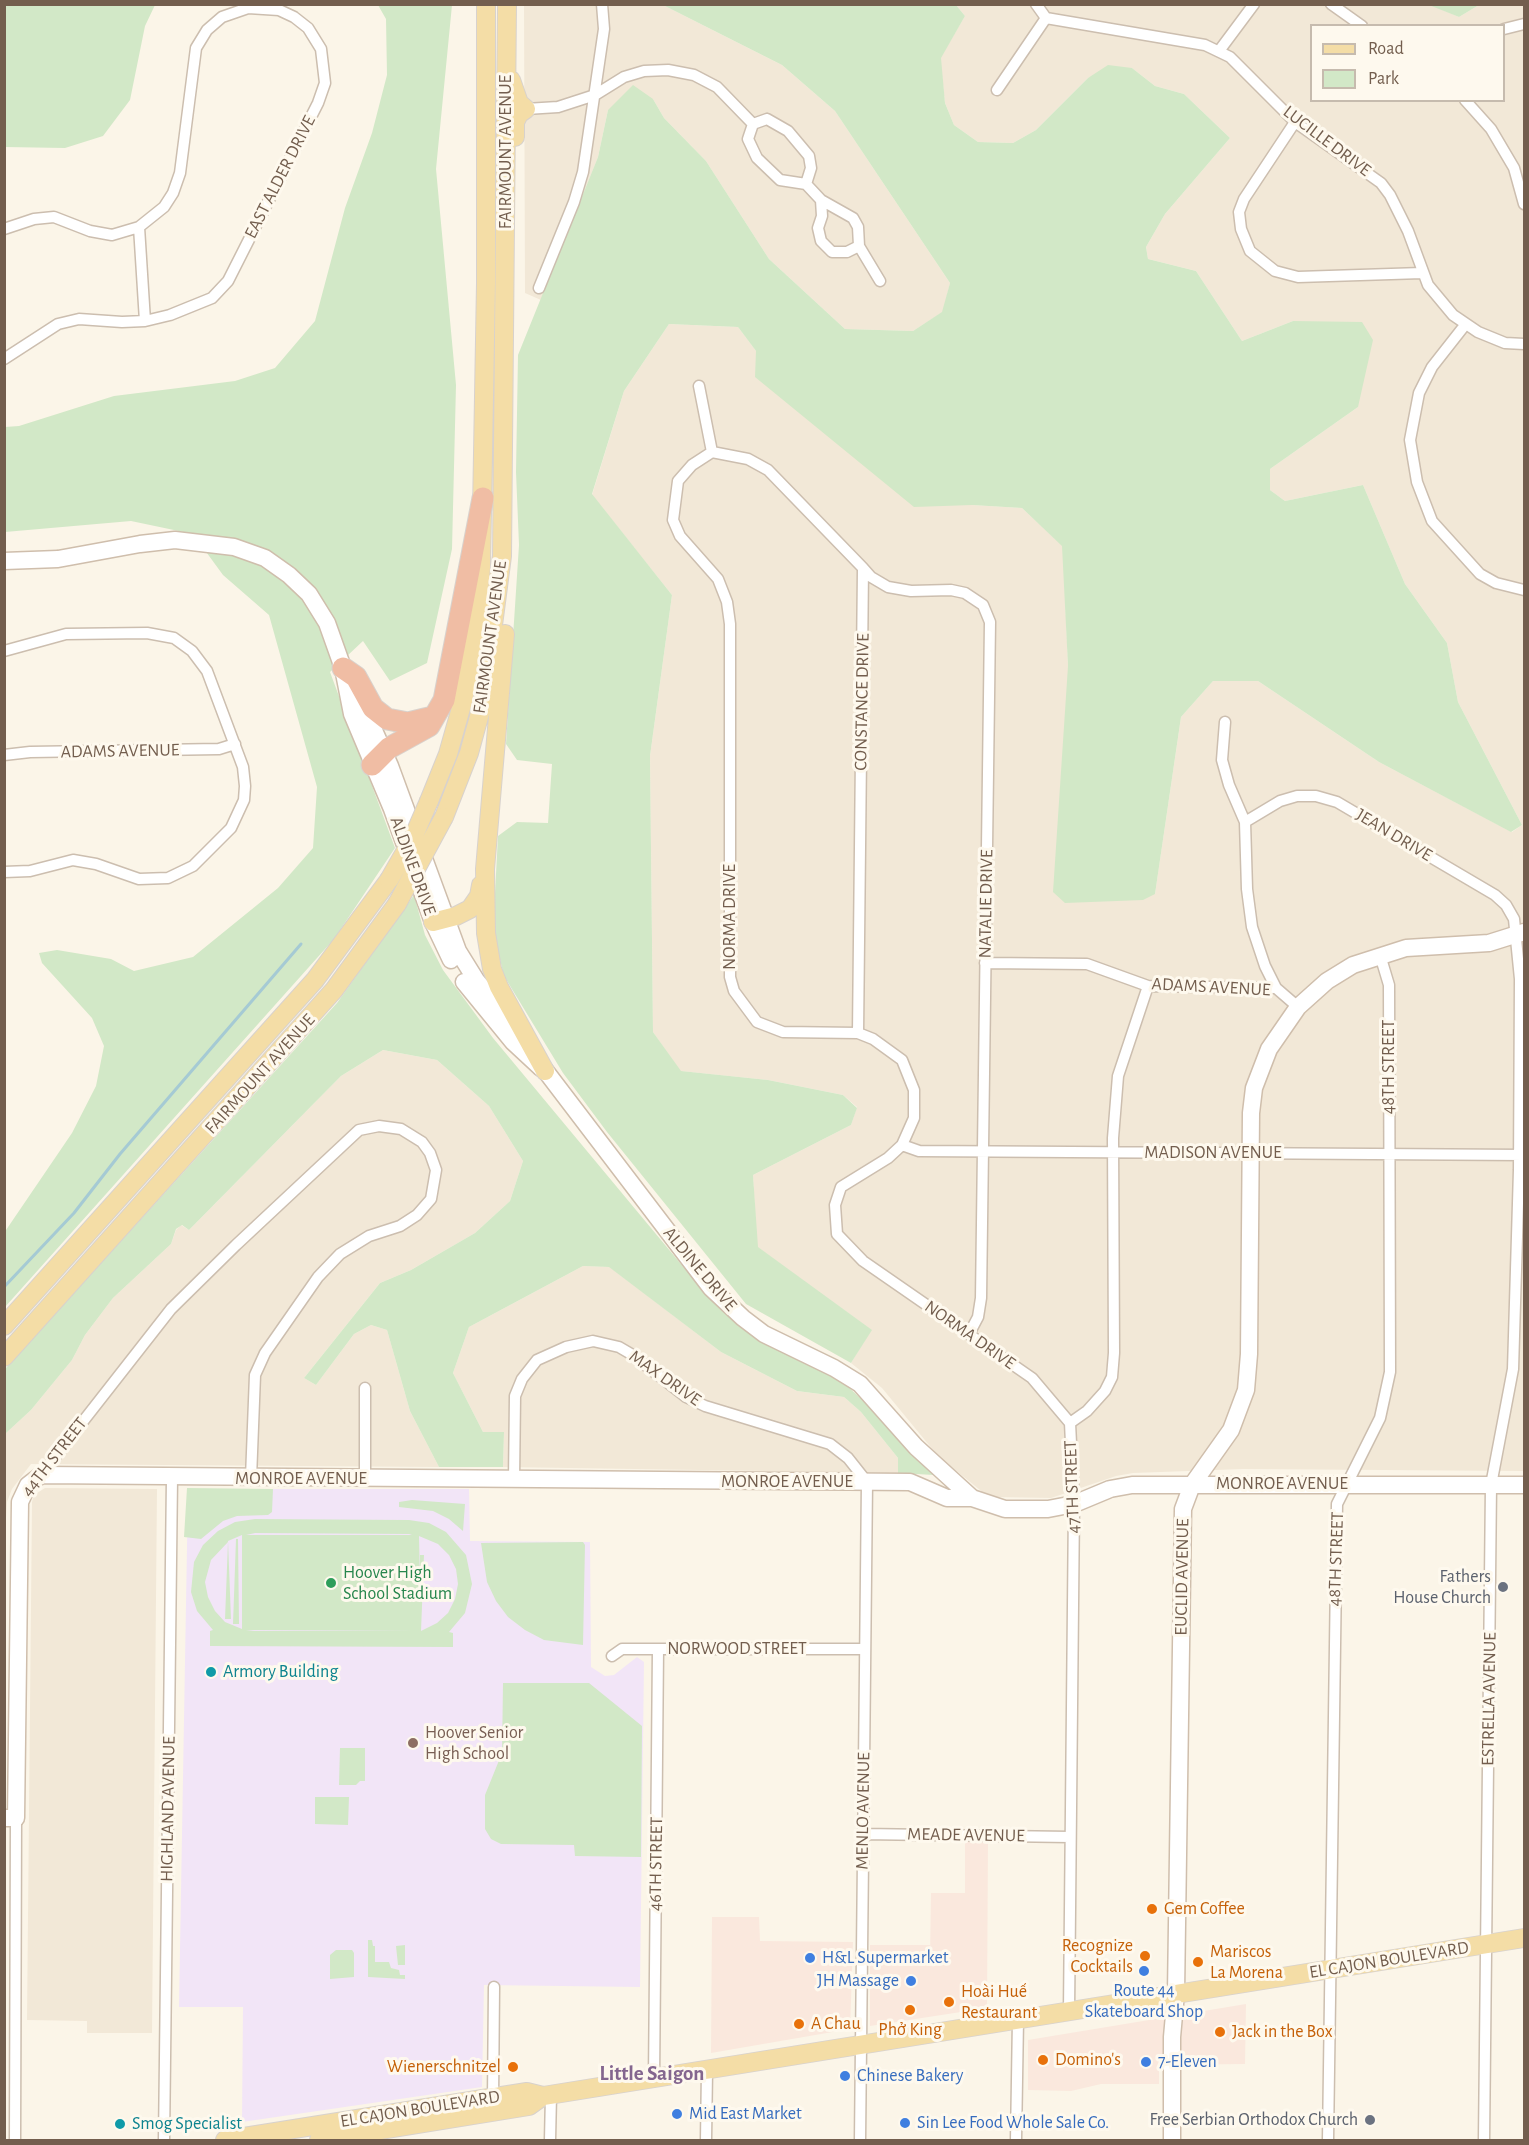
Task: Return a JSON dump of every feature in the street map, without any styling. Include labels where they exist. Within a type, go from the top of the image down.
[{"type":"highway","points":[[378,759],[429,726],[447,691],[483,498]]},
{"type":"highway","points":[[343,668],[356,677],[373,708],[387,719],[408,723],[433,717]]},
{"type":"main road","name":"FAIRMOUNT AVENUE","points":[[4,1326],[315,980],[389,880],[412,840],[448,754],[463,702],[475,638],[481,567],[486,4]]},
{"type":"main road","name":"FAIRMOUNT AVENUE","points":[[4,1357],[334,990],[397,904],[444,817],[469,753],[483,702],[493,643],[502,556],[507,4]]},
{"type":"main road","points":[[504,361],[514,335],[515,122],[519,114],[526,109],[519,103],[513,90],[506,52]]},
{"type":"main road","points":[[502,556],[506,581],[506,625],[485,868],[486,933],[492,969],[499,987],[545,1071]]},
{"type":"main road","points":[[439,920],[464,913],[475,904],[485,868]]},
{"type":"main road","name":"EL CAJON BOULEVARD","points":[[231,2140],[394,2128],[493,2105],[527,2092],[547,2096],[1524,1938]]},
{"type":"main road","name":"EL CAJON BOULEVARD","points":[[320,2140],[351,2135],[361,2127],[394,2120],[394,2128]]},
{"type":"street","points":[[539,288],[574,202],[583,172],[604,29],[602,4]]},
{"type":"street","points":[[997,90],[1046,18],[1036,4]]},
{"type":"street","points":[[1219,51],[1254,4]]},
{"type":"street","points":[[1331,4],[1359,24]]},
{"type":"street","name":"EAST ALDER DRIVE","points":[[4,359],[58,324],[79,319],[145,321],[170,315],[212,298],[228,281],[318,103],[324,83],[321,49],[308,28],[294,17],[266,8],[248,8],[222,17],[207,30],[196,48],[180,173],[173,193],[164,207],[139,227]]},
{"type":"street","name":"LUCILLE DRIVE","points":[[1046,18],[1205,45],[1230,57],[1295,122],[1382,183],[1408,231],[1428,285],[1453,315],[1465,325],[1505,343],[1524,344]]},
{"type":"street","points":[[1505,29],[1524,24]]},
{"type":"street","points":[[526,109],[558,107],[595,95],[624,77],[644,71],[668,70],[694,75],[717,87],[753,124]]},
{"type":"street","points":[[1467,102],[1491,129],[1514,168],[1524,204]]},
{"type":"street","points":[[753,124],[767,119],[788,131],[809,156],[811,168],[806,184]]},
{"type":"street","points":[[1295,122],[1244,199],[1239,212],[1241,229],[1250,251],[1275,271],[1298,277],[1422,273]]},
{"type":"street","points":[[753,124],[748,139],[757,158],[780,180],[806,184],[821,200],[853,218],[858,227],[859,246],[880,281]]},
{"type":"street","points":[[821,200],[822,216],[818,228],[821,241],[832,252],[847,252],[859,246]]},
{"type":"street","points":[[4,230],[34,219],[54,217],[90,231],[112,235],[139,227],[145,321]]},
{"type":"street","points":[[1465,325],[1432,367],[1419,393],[1410,440],[1417,482],[1432,520],[1480,574],[1496,584],[1524,590]]},
{"type":"street","points":[[699,386],[712,452],[747,459],[768,470],[863,568]]},
{"type":"street","name":"NORMA DRIVE","points":[[712,452],[692,465],[678,481],[673,520],[680,536],[718,579],[727,602],[730,624],[730,978],[734,991],[757,1022],[783,1032],[858,1033],[873,1039],[902,1060],[914,1090],[914,1118],[902,1145],[888,1158],[841,1187],[835,1205],[837,1234],[863,1261],[1032,1378],[1070,1423]]},
{"type":"street","name":"ALDINE DRIVE","points":[[4,561],[58,560],[140,544],[175,540],[234,547],[265,558],[289,574],[309,594],[327,623],[343,668],[360,699],[378,759],[439,920],[467,986],[513,1042],[545,1071],[711,1288],[764,1334],[834,1368],[860,1384],[916,1447],[972,1498]]},
{"type":"street","name":"NATALIE DRIVE","points":[[863,568],[871,577],[888,587],[911,591],[951,590],[965,593],[983,605],[990,622],[981,1298],[978,1317],[969,1334]]},
{"type":"street","name":"CONSTANCE DRIVE","points":[[858,1033],[863,568]]},
{"type":"street","points":[[4,651],[66,634],[147,633],[174,638],[192,651],[207,671],[243,767],[245,786],[239,814],[231,828],[193,866],[183,872],[155,880],[139,879],[96,864],[73,860],[30,872],[4,872]]},
{"type":"street","points":[[1225,722],[1222,760],[1228,785],[1245,822],[1246,889],[1252,927],[1265,966],[1276,988]]},
{"type":"street","name":"ADAMS AVENUE","points":[[4,755],[30,752],[219,749],[235,744]]},
{"type":"street","name":"JEAN DRIVE","points":[[1245,822],[1280,801],[1297,796],[1316,796],[1337,802],[1495,895],[1510,912],[1520,933]]},
{"type":"street","points":[[1298,1007],[1327,981],[1353,966],[1380,955],[1406,948],[1489,943],[1520,933]]},
{"type":"street","name":"ESTRELLA AVENUE","points":[[1484,2140],[1491,1485],[1513,1369],[1522,1155],[1520,933]]},
{"type":"street","name":"48TH STREET","points":[[1328,2140],[1337,1504],[1380,1418],[1390,1372],[1389,985],[1380,955]]},
{"type":"street","name":"ADAMS AVENUE","points":[[985,963],[1087,964],[1148,986],[1276,988],[1298,1007]]},
{"type":"street","name":"47TH STREET","points":[[1069,2011],[1074,1504],[1070,1423],[1087,1412],[1105,1390],[1112,1377],[1114,1353],[1113,1152],[1118,1076],[1148,986]]},
{"type":"street","name":"EUCLID AVENUE","points":[[1172,2140],[1183,1509],[1192,1485],[1231,1430],[1246,1390],[1249,1354],[1251,1113],[1257,1079],[1269,1049],[1298,1007]]},
{"type":"street","name":"44TH STREET","points":[[15,2140],[10,1818],[20,1502],[28,1485],[41,1474],[171,1309],[351,1137],[369,1127],[391,1125],[422,1142],[430,1153],[436,1170],[432,1198],[417,1215],[409,1220],[369,1236],[340,1254],[318,1277],[265,1353],[255,1375],[251,1478]]},
{"type":"street","name":"MADISON AVENUE","points":[[902,1145],[919,1151],[1522,1155]]},
{"type":"street","name":"MAX DRIVE","points":[[514,1480],[515,1396],[522,1379],[537,1360],[566,1347],[594,1341],[619,1347],[631,1354],[686,1396],[705,1407],[830,1444],[848,1458],[867,1482]]},
{"type":"street","points":[[365,1479],[366,1388]]},
{"type":"street","name":"MONROE AVENUE","points":[[41,1474],[172,1478],[910,1482],[947,1498],[972,1498],[1005,1509],[1048,1509],[1074,1504],[1110,1489],[1132,1485],[1524,1485]]},
{"type":"street","name":"HIGHLAND AVENUE","points":[[164,2140],[172,1478]]},
{"type":"street","name":"MENLO AVENUE","points":[[860,2140],[867,1482]]},
{"type":"street","name":"NORWOOD STREET","points":[[612,1656],[622,1649],[865,1649]]},
{"type":"street","name":"46TH STREET","points":[[654,2079],[658,1649]]},
{"type":"street","name":"MEADE AVENUE","points":[[863,1834],[1070,1837]]},
{"type":"street","points":[[493,2105],[494,1987]]},
{"type":"street","points":[[1016,2140],[1018,2019]]},
{"type":"street","points":[[706,2070],[706,2140]]},
{"type":"street","points":[[547,2096],[550,2140]]},
{"type":"shaded area","points":[[1429,4],[1459,17],[1479,5],[1524,5],[1524,1471],[1243,1469],[1133,1473],[1116,1476],[1051,1498],[995,1497],[985,1494],[938,1456],[882,1388],[851,1363],[871,1330],[757,1247],[753,1175],[851,1125],[857,1107],[843,1095],[768,1080],[680,1071],[653,1032],[650,756],[672,595],[592,495],[624,391],[669,324],[738,327],[756,351],[972,505],[1022,508],[1063,546],[1068,666],[1155,894],[1181,717],[1213,681],[1258,681],[1379,762],[1512,832],[1522,825],[1458,702],[1447,643],[1405,584],[1363,485],[1285,501],[1270,490],[1270,469],[1358,407],[1293,321],[1242,341],[1196,271],[1148,259],[1146,247],[1165,214],[1230,138],[1184,94],[1155,86],[1132,68],[1088,78],[1036,130],[1013,143],[978,142],[954,125],[945,103],[940,58],[965,16],[956,5]]},
{"type":"shaded area","points":[[524,5],[663,5],[782,65],[835,111],[950,283],[943,312],[913,331],[845,329],[769,259],[706,161],[664,118],[653,99],[608,110],[598,157],[541,300],[525,293]]},
{"type":"shaded area","points":[[383,1050],[437,1060],[489,1106],[523,1161],[510,1201],[475,1233],[411,1270],[380,1283],[304,1378],[316,1385],[354,1334],[371,1325],[387,1330],[410,1411],[439,1467],[31,1464],[12,1489],[7,1502],[5,1534],[5,1434],[31,1410],[72,1360],[85,1335],[113,1298],[171,1244],[176,1230],[181,1225],[189,1230],[341,1076]]},
{"type":"shaded area","points":[[583,1266],[610,1267],[721,1352],[797,1391],[844,1397],[861,1412],[898,1458],[898,1473],[503,1467],[504,1433],[483,1432],[453,1373],[469,1327]]},
{"type":"shaded area","points":[[45,1488],[157,1489],[152,2033],[87,2033],[87,2021],[27,2020],[32,1502],[34,1495]]},
{"type":"shaded area","name":"Hoover Senior High School","points":[[188,1489],[469,1489],[470,1541],[590,1542],[591,1667],[605,1676],[614,1675],[637,1657],[644,1662],[640,1987],[484,1985],[482,2087],[242,2122],[243,2007],[179,2007]]},
{"type":"shaded area","points":[[965,1841],[988,1842],[987,2008],[870,2026],[870,1945],[930,1945],[930,1960],[931,1893],[965,1893]]},
{"type":"shaded area","points":[[712,1917],[759,1917],[760,1941],[853,1942],[850,2029],[711,2053]]},
{"type":"shaded area","points":[[1246,2004],[1245,2064],[1159,2065],[1159,2084],[1101,2084],[1071,2091],[1028,2090],[1028,2040]]},
{"type":"green space","points":[[5,4],[155,5],[145,26],[130,100],[103,136],[65,148],[5,147]]},
{"type":"green space","points":[[378,5],[452,5],[436,169],[456,385],[452,549],[427,663],[390,681],[363,641],[330,672],[395,848],[334,939],[5,1307],[4,1233],[72,1133],[96,1086],[104,1046],[92,1018],[42,963],[39,953],[57,950],[111,959],[134,971],[193,957],[278,888],[313,848],[317,787],[269,615],[223,575],[193,534],[131,521],[5,532],[5,427],[19,426],[114,396],[235,381],[275,368],[315,321],[345,208],[372,133],[387,75],[386,19]]},
{"type":"green space","points":[[663,5],[956,5],[965,16],[941,58],[945,103],[954,125],[978,142],[1013,143],[1036,130],[1088,78],[1108,65],[1132,68],[1155,86],[1184,94],[1230,138],[1165,214],[1146,247],[1148,259],[1196,271],[1242,341],[1293,321],[1362,322],[1373,340],[1358,407],[1270,469],[1270,490],[1285,501],[1363,485],[1405,584],[1447,643],[1458,702],[1522,825],[1511,832],[1379,762],[1258,681],[1213,681],[1181,717],[1155,894],[1143,900],[1065,903],[1053,892],[1068,666],[1062,546],[1022,508],[972,505],[914,507],[755,377],[756,351],[738,327],[669,324],[624,391],[592,494],[672,595],[650,756],[653,1032],[681,1071],[768,1080],[843,1095],[857,1108],[851,1125],[753,1175],[758,1247],[872,1330],[851,1363],[746,1304],[607,1132],[563,1073],[504,976],[493,931],[498,836],[517,822],[548,823],[552,764],[517,760],[506,744],[519,545],[516,472],[518,355],[598,157],[608,110],[633,85],[653,99],[664,118],[706,161],[769,259],[845,329],[913,331],[942,312],[950,283],[835,111],[782,65]]},
{"type":"green space","points":[[1429,5],[1479,5],[1459,17]]},
{"type":"green space","points":[[414,895],[425,935],[443,970],[493,1038],[705,1293],[751,1333],[843,1382],[874,1411],[934,1475],[898,1473],[898,1458],[861,1412],[844,1397],[797,1391],[721,1352],[609,1267],[583,1266],[469,1327],[453,1373],[483,1432],[504,1432],[503,1467],[439,1467],[410,1411],[387,1330],[371,1325],[354,1334],[316,1385],[304,1378],[380,1283],[411,1270],[475,1233],[510,1201],[523,1161],[489,1106],[437,1060],[383,1050],[341,1076],[189,1230],[182,1225],[176,1229],[171,1244],[113,1298],[85,1335],[72,1360],[31,1410],[5,1434],[5,1369],[337,1003]]},
{"type":"green space","points":[[187,1488],[273,1489],[272,1512],[268,1515],[237,1516],[223,1521],[201,1539],[184,1537]]},
{"type":"green space","points":[[412,1500],[465,1504],[463,1531],[449,1519],[433,1511],[399,1507],[399,1502]]},
{"type":"green space","name":"Hoover High School Stadium","points":[[255,1519],[409,1520],[429,1523],[446,1532],[466,1555],[472,1584],[465,1613],[449,1632],[453,1633],[453,1647],[210,1646],[210,1631],[213,1630],[197,1611],[191,1592],[194,1562],[203,1545],[218,1531],[235,1522]],"holes":[[[255,1533],[412,1535],[246,1535]],[[242,1535],[242,1629],[225,1622],[215,1611],[208,1597],[205,1582],[211,1560],[228,1542],[225,1619],[231,1619],[228,1541]],[[419,1536],[438,1544],[449,1555],[456,1569],[458,1584],[455,1599],[448,1613],[437,1623],[421,1631],[424,1555],[420,1555],[420,1582]],[[246,1630],[416,1631],[254,1631]]]},
{"type":"green space","points":[[236,1539],[238,1539],[239,1624],[233,1624]]},
{"type":"green space","points":[[583,1542],[585,1545],[583,1645],[544,1640],[525,1630],[508,1617],[496,1601],[487,1582],[481,1543]]},
{"type":"green space","points":[[503,1683],[589,1683],[642,1726],[641,1857],[575,1856],[574,1845],[501,1844],[491,1839],[485,1829],[485,1795],[502,1753]]},
{"type":"green space","points":[[340,1748],[365,1748],[365,1781],[360,1781],[356,1785],[339,1785]]},
{"type":"green space","points":[[315,1797],[349,1797],[348,1825],[315,1824]]},
{"type":"green space","points":[[368,1940],[372,1940],[375,1946],[375,1962],[389,1962],[391,1968],[399,1970],[400,1975],[405,1975],[405,1979],[368,1977]]},
{"type":"green space","points":[[405,1945],[405,1965],[398,1965],[396,1946]]},
{"type":"green space","points":[[336,1950],[352,1950],[354,1953],[354,1977],[330,1979],[330,1955]]},
{"type":"waterway","points":[[4,1287],[74,1213],[120,1154],[301,944]]},
{"type":"place","name":"Hoover High School Stadium","points":[[331,1583]]},
{"type":"place","name":"Fathers House Church","points":[[1503,1587]]},
{"type":"place","name":"Armory Building","points":[[211,1672]]},
{"type":"place","name":"Hoover Senior High School","points":[[413,1743]]},
{"type":"place","name":"Gem Coffee","points":[[1152,1909]]},
{"type":"place","name":"Recognize Cocktails","points":[[1145,1956]]},
{"type":"place","name":"H&L Supermarket","points":[[810,1958]]},
{"type":"place","name":"Mariscos La Morena","points":[[1198,1962]]},
{"type":"place","name":"Route 44 Skateboard Shop","points":[[1144,1971]]},
{"type":"place","name":"JH Massage","points":[[911,1981]]},
{"type":"place","name":"Hoài Huế Restaurant","points":[[949,2002]]},
{"type":"place","name":"Phở King","points":[[910,2010]]},
{"type":"place","name":"A Chau","points":[[799,2024]]},
{"type":"place","name":"Jack in the Box","points":[[1220,2032]]},
{"type":"place","name":"Domino's","points":[[1043,2060]]},
{"type":"place","name":"7-Eleven","points":[[1146,2062]]},
{"type":"place","name":"Wienerschnitzel","points":[[513,2067]]},
{"type":"place","name":"Chinese Bakery","points":[[845,2076]]},
{"type":"place","name":"Mid East Market","points":[[677,2114]]},
{"type":"place","name":"Free Serbian Orthodox Church","points":[[1370,2120]]},
{"type":"place","name":"Sin Lee Food Whole Sale Co.","points":[[905,2123]]},
{"type":"place","name":"Smog Specialist","points":[[120,2124]]},
{"type":"district","name":"Little Saigon","points":[[652,2074]]}]
